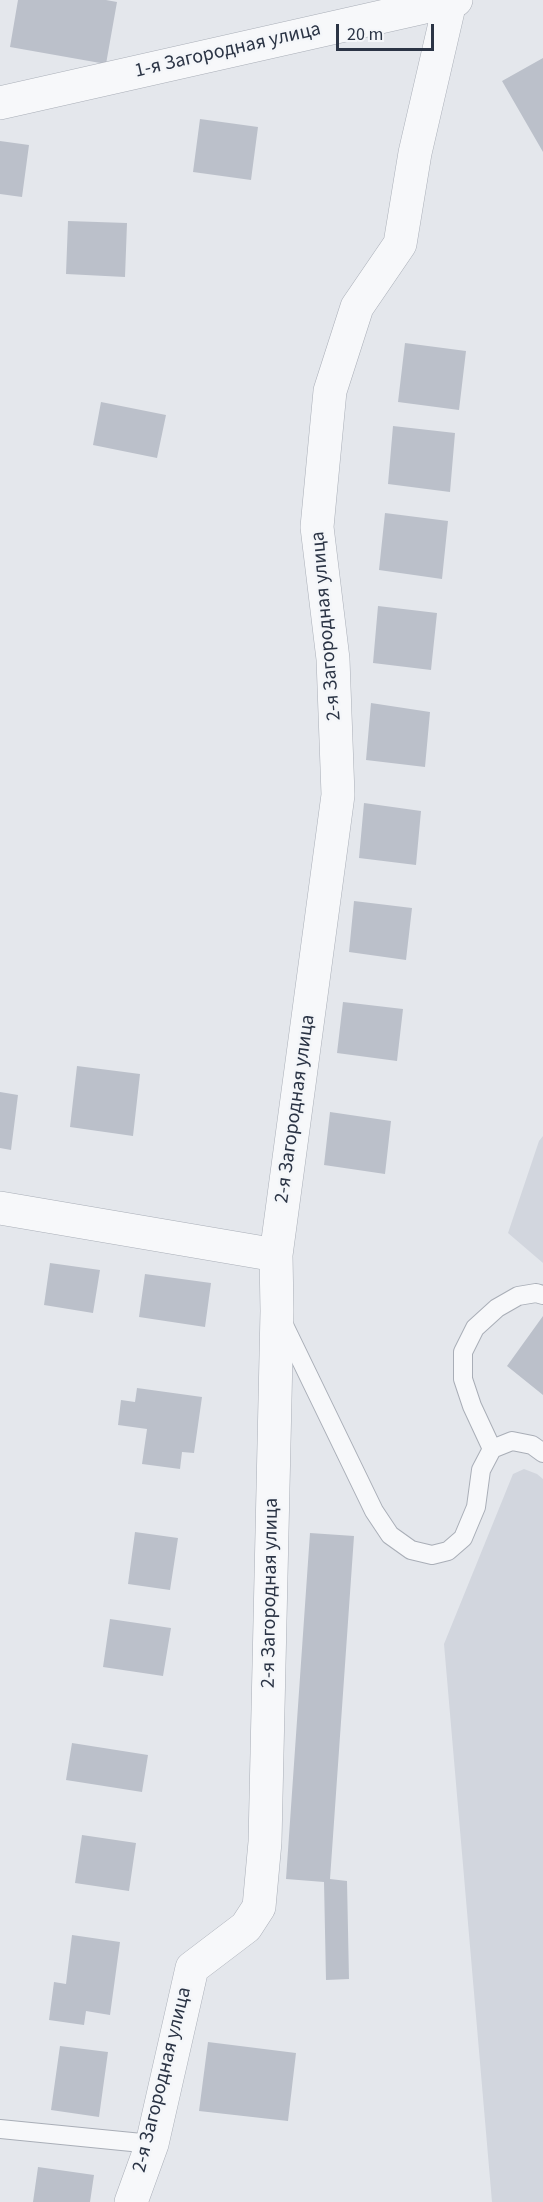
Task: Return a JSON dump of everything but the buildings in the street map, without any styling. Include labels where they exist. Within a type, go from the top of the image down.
[{"type":"street","name":"1-я Загородная улица","points":[[0,103],[453,1]]},
{"type":"street","name":"2-я Загородная улица","points":[[131,2202],[152,2144],[192,1968],[246,1928],[259,1907],[265,1842],[277,1311],[276,1255],[338,795],[333,659],[317,527],[330,391],[357,307],[400,244],[415,153],[453,1]]},
{"type":"street","points":[[0,1208],[276,1255]]},
{"type":"lane","points":[[492,1449],[463,1379],[463,1352],[476,1328],[497,1308],[518,1296],[536,1293],[543,1295]]},
{"type":"lane","points":[[277,1311],[374,1511],[390,1535],[411,1550],[432,1555],[448,1551],[463,1538],[476,1507],[481,1470],[492,1449],[512,1441],[532,1445],[543,1453]]},
{"type":"lane","points":[[0,2129],[152,2144]]},
{"type":"shaded area","points":[[543,1136],[543,1263],[508,1233],[539,1141]]},
{"type":"shaded area","points":[[524,1469],[543,1479],[543,2202],[492,2202],[444,1644],[513,1474]]}]
